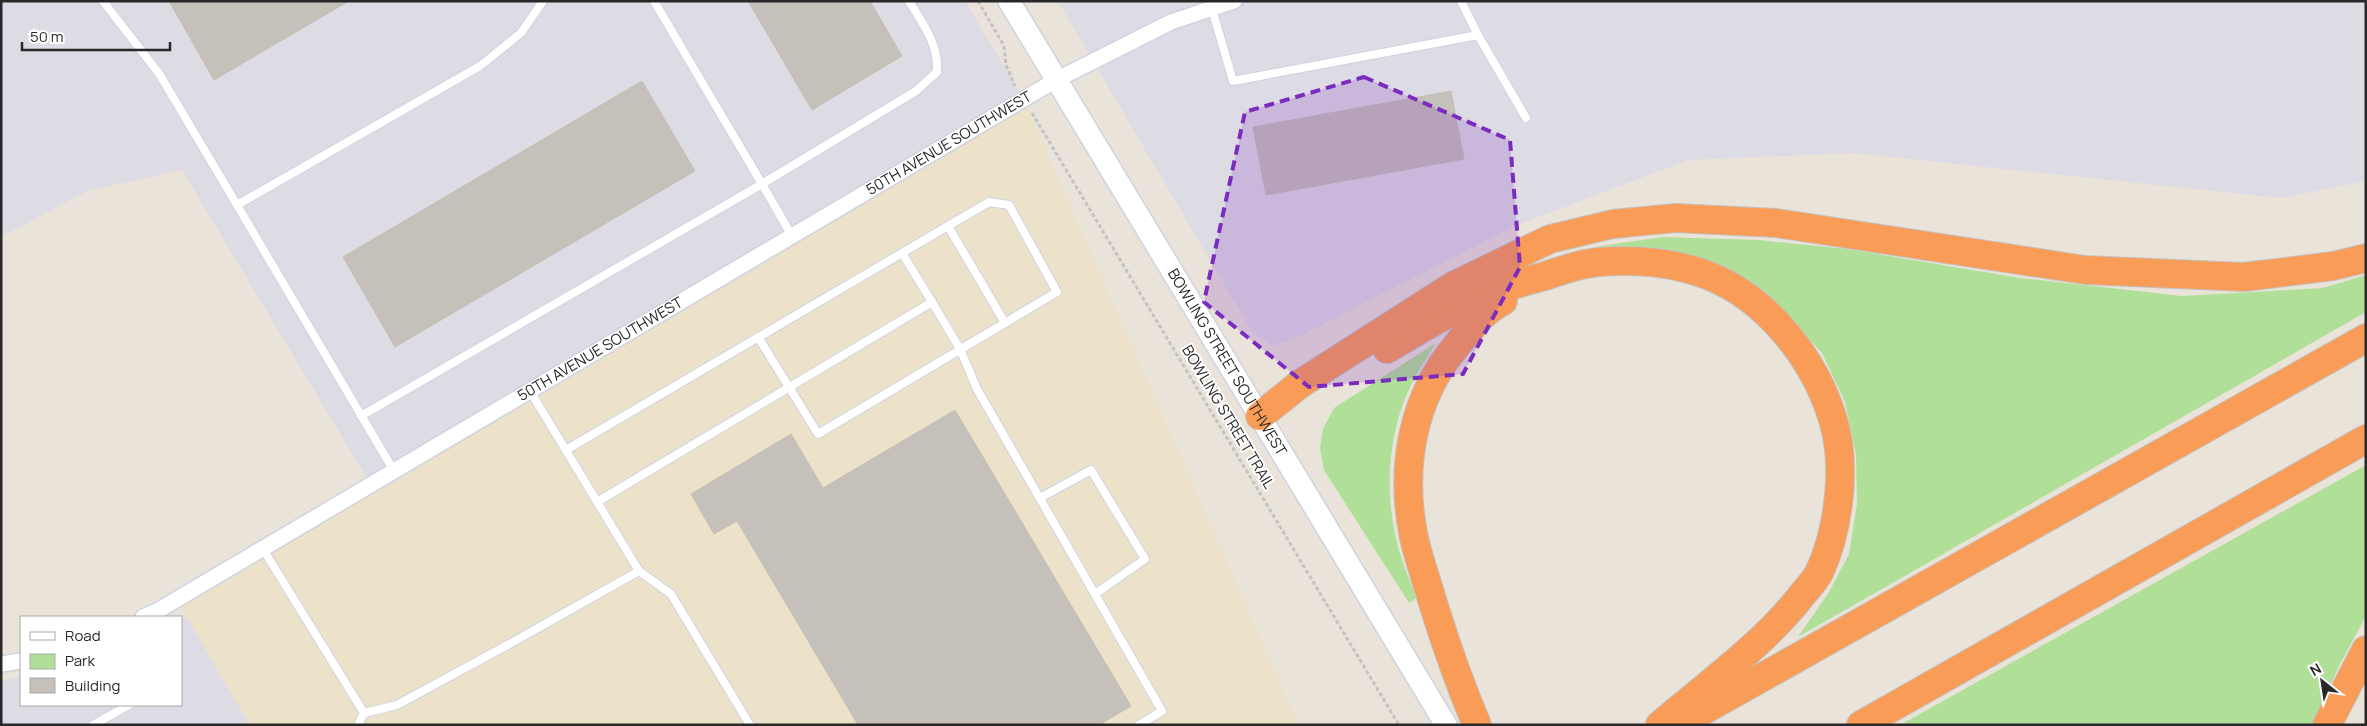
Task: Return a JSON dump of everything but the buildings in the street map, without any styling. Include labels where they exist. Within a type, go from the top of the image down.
[{"type":"highway","points":[[1260,416],[1300,384],[1453,286],[1550,239],[1613,224],[1675,218],[1776,223],[2085,270],[2244,277],[2303,270],[2366,258]]},
{"type":"highway","points":[[1260,416],[1307,398],[1418,330],[1500,289],[1559,271],[1596,262],[1632,261],[1674,265],[1708,276],[1740,293],[1763,311],[1788,335],[1815,376],[1833,420],[1840,457],[1837,518],[1818,574],[1783,620],[1660,725]]},
{"type":"highway","points":[[1478,725],[1450,656],[1414,537],[1409,492],[1409,452],[1417,414],[1432,380],[1447,357],[1488,309],[1559,271]]},
{"type":"highway","points":[[1677,725],[2366,338]]},
{"type":"highway","points":[[1861,725],[2366,440]]},
{"type":"highway","points":[[2327,725],[2366,650]]},
{"type":"main road","name":"BOWLING STREET SOUTHWEST","points":[[1009,1],[1446,725]]},
{"type":"street","name":"50TH AVENUE SOUTHWEST","points":[[146,616],[157,612],[1056,80],[1171,22],[1234,1]]},
{"type":"street","points":[[1,664],[20,661]]},
{"type":"lane","points":[[103,1],[160,75],[394,472]]},
{"type":"lane","points":[[237,205],[480,66],[521,33],[543,1]]},
{"type":"lane","points":[[654,1],[792,236]]},
{"type":"lane","points":[[361,416],[762,184],[916,91],[937,72],[938,57],[930,37],[909,1]]},
{"type":"lane","points":[[1461,1],[1478,35],[1526,118]]},
{"type":"lane","points":[[1212,8],[1233,81],[1478,35]]},
{"type":"lane","points":[[566,450],[758,337],[989,202],[1009,206],[1057,292],[818,434],[758,337]]},
{"type":"lane","points":[[948,226],[1005,323]]},
{"type":"lane","points":[[902,253],[960,349],[977,389],[1162,711],[1139,725]]},
{"type":"lane","points":[[597,502],[932,302]]},
{"type":"lane","points":[[530,391],[639,571],[671,594],[750,725]]},
{"type":"lane","points":[[1040,498],[1091,470],[1145,559],[1095,594]]},
{"type":"lane","points":[[263,549],[364,713]]},
{"type":"lane","points":[[358,725],[364,713],[397,705],[514,642],[639,571]]},
{"type":"lane","points":[[93,725],[127,706]]},
{"type":"path","points":[[978,1],[1004,46],[1006,65],[1013,82]]},
{"type":"path","name":"BOWLING STREET TRAIL","points":[[1036,121],[1399,725]]},
{"type":"highlighted area","points":[[1364,77],[1510,140],[1520,267],[1463,374],[1309,387],[1204,302],[1245,112]]},
{"type":"shaded area","points":[[1,1],[965,1],[1024,100],[371,485],[182,170],[87,191],[1,237]]},
{"type":"shaded area","points":[[1058,1],[2366,1],[2366,181],[2281,198],[1854,153],[1688,160],[1515,226],[1302,335],[1273,346],[1252,332]]},
{"type":"shaded area","points":[[1024,100],[1299,725],[250,725],[177,600]]},
{"type":"shaded area","points":[[186,616],[250,725],[1,725],[1,681],[20,677],[20,706],[182,706],[182,618]]},
{"type":"green space","points":[[1663,237],[1759,240],[1847,249],[2020,278],[2182,296],[2323,288],[2366,275],[2366,312],[1798,637],[1829,592],[1849,554],[1857,503],[1856,454],[1845,402],[1822,353],[1767,294],[1722,270],[1677,253],[1648,248],[1569,256],[1600,246]]},
{"type":"green space","points":[[1436,343],[1415,378],[1404,402],[1397,422],[1390,463],[1391,506],[1398,547],[1416,598],[1409,603],[1324,470],[1320,448],[1323,429],[1334,408]]},
{"type":"green space","points":[[2366,465],[2366,616],[2340,664],[2312,725],[1900,725]]}]
